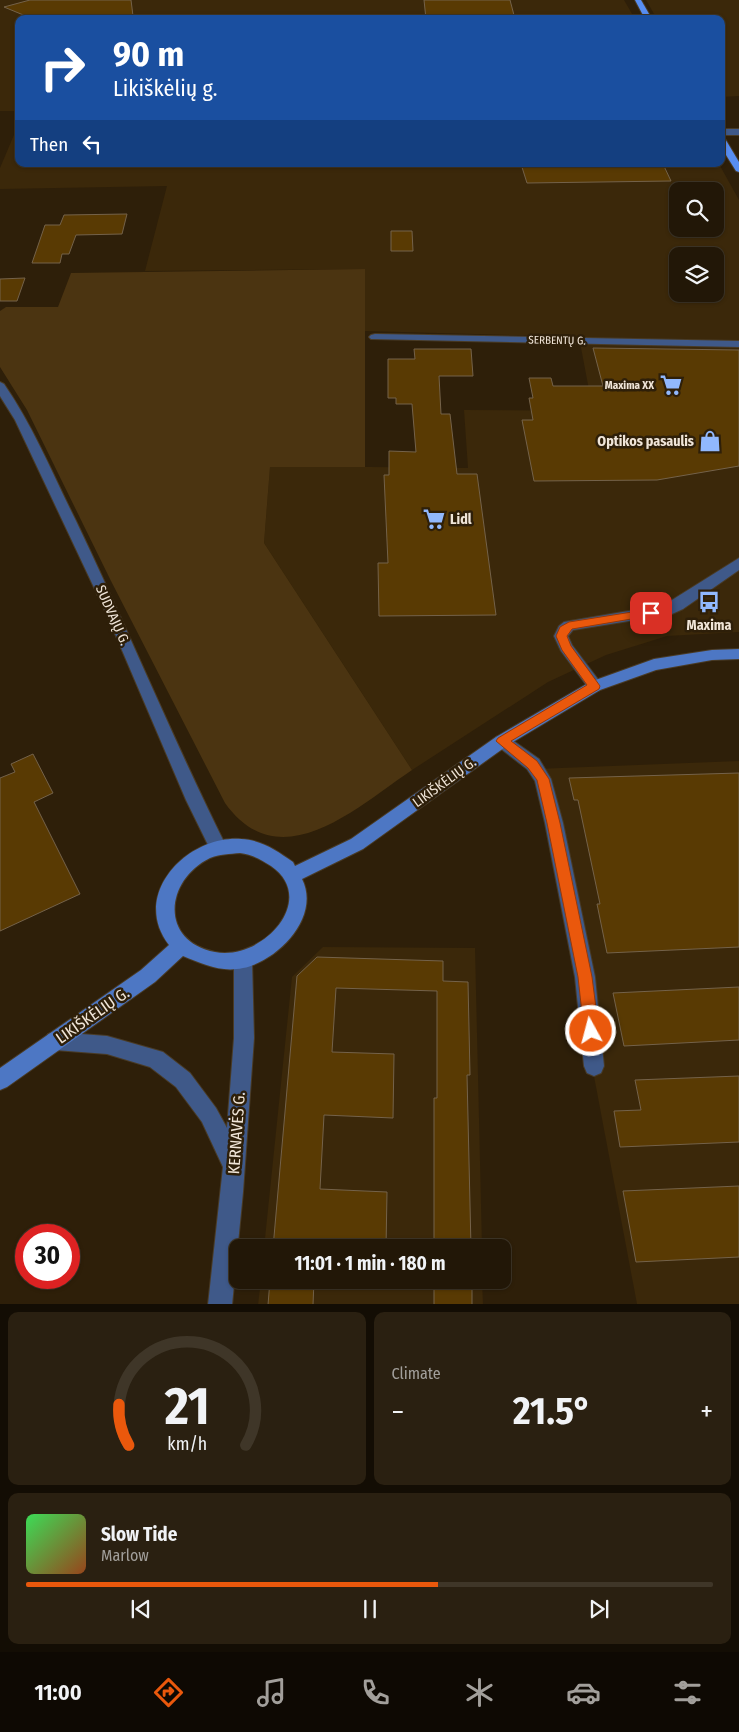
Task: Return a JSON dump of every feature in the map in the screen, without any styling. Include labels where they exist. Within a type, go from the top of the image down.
[{"type":"main road","points":[[638,0],[647,15]]},
{"type":"main road","points":[[725,146],[739,169]]},
{"type":"street","points":[[725,132],[739,132]]},
{"type":"street","name":"SERBENTŲ G.","points":[[375,336],[739,344]]},
{"type":"street","name":"SUDVAJŲ G.","points":[[0,386],[21,420],[110,606],[194,800],[218,848]]},
{"type":"street","points":[[595,686],[566,647],[562,636],[564,630],[569,626],[667,610],[678,605],[739,562]]},
{"type":"street","name":"LIKIŠKĖLIŲ G.","points":[[292,876],[357,844],[502,741],[595,686],[654,665],[712,655],[739,654]]},
{"type":"street","points":[[502,741],[533,764],[543,779],[554,823],[585,977],[594,1066]]},
{"type":"street","points":[[240,846],[262,850],[280,860],[292,876],[298,895],[296,916],[284,935],[266,951],[243,960],[220,962],[199,957],[182,946],[169,929],[164,909],[168,889],[180,871],[197,856],[218,848],[240,846]]},
{"type":"street","name":"LIKIŠKĖLIŲ G.","points":[[0,1080],[148,976],[182,946]]},
{"type":"street","name":"KERNAVĖS G.","points":[[220,1304],[234,1166],[244,1038],[243,960]]},
{"type":"street","points":[[55,1041],[106,1045],[156,1059],[183,1080],[210,1115],[234,1166]]},
{"type":"shaded area","points":[[0,0],[624,0],[633,15],[15,15],[15,111],[0,111]]},
{"type":"shaded area","points":[[646,0],[739,0],[739,96],[725,97],[725,15],[655,15]]},
{"type":"shaded area","points":[[15,132],[15,167],[721,167],[739,200],[739,632],[667,636],[606,655],[548,682],[412,770],[264,543],[270,466],[468,468],[464,410],[593,411],[579,337],[365,331],[365,269],[145,271],[167,186],[0,189],[0,168]]},
{"type":"shaded area","points":[[365,269],[365,467],[270,467],[264,543],[412,770],[367,802],[343,817],[318,829],[294,836],[270,836],[247,825],[225,803],[111,581],[27,410],[0,367],[0,311],[6,307],[58,307],[71,273]]},
{"type":"shaded area","points":[[739,761],[739,1304],[637,1304],[536,769]]},
{"type":"shaded area","points":[[323,947],[475,948],[482,1239],[265,1239],[292,977]]},
{"type":"shaded area","points":[[260,1289],[482,1289],[483,1304],[258,1304]]},
{"type":"building","points":[[30,0],[131,0],[133,15],[23,15],[4,7]]},
{"type":"building","points":[[424,0],[510,0],[514,15],[426,15]]},
{"type":"building","points":[[522,167],[664,167],[671,181],[527,183]]},
{"type":"building","points":[[127,214],[122,234],[76,235],[69,254],[62,254],[60,263],[32,263],[45,225],[60,225],[64,215]]},
{"type":"building","points":[[391,231],[412,231],[413,251],[391,251]]},
{"type":"building","points":[[25,278],[17,301],[0,301],[0,279]]},
{"type":"building","name":"Maxima XX","points":[[593,348],[739,350],[739,466],[657,480],[534,481],[522,420],[533,420],[529,398],[533,398],[529,378],[551,378],[553,386],[603,386]]},
{"type":"building","name":"Lidl","points":[[414,349],[471,349],[473,376],[439,376],[441,414],[450,414],[457,474],[477,474],[496,615],[379,616],[378,563],[388,563],[384,475],[389,475],[389,451],[416,452],[412,404],[396,404],[396,398],[388,398],[388,359],[415,359]]},
{"type":"building","points":[[33,754],[53,793],[34,802],[80,894],[0,931],[0,778],[15,772],[11,764]]},
{"type":"building","points":[[739,773],[739,947],[607,953],[597,904],[600,904],[578,800],[574,800],[569,778]]},
{"type":"building","points":[[317,957],[443,961],[443,981],[468,982],[470,1075],[467,1075],[471,1239],[434,1239],[434,1098],[437,1098],[437,991],[336,988],[332,1052],[394,1054],[393,1118],[324,1115],[320,1189],[387,1192],[386,1239],[274,1239],[297,976]]},
{"type":"building","points":[[739,987],[739,1040],[624,1046],[613,993]]},
{"type":"building","points":[[739,1076],[739,1142],[620,1147],[614,1111],[641,1110],[635,1080]]},
{"type":"building","points":[[739,1186],[739,1257],[636,1262],[623,1191]]},
{"type":"building","points":[[269,1289],[314,1289],[313,1304],[268,1304]]},
{"type":"building","points":[[434,1289],[472,1289],[472,1304],[434,1304]]},
{"type":"place","name":"Maxima XX","points":[[671,385]]},
{"type":"place","name":"Optikos pasaulis","points":[[710,441]]},
{"type":"place","name":"Lidl","points":[[434,519]]},
{"type":"place","name":"Maxima","points":[[709,602]]},
{"type":"route","points":[[591,1031],[585,977],[554,823],[543,779],[533,764],[502,741],[595,686],[566,647],[562,636],[564,630],[569,626],[602,619],[651,613]]}]
